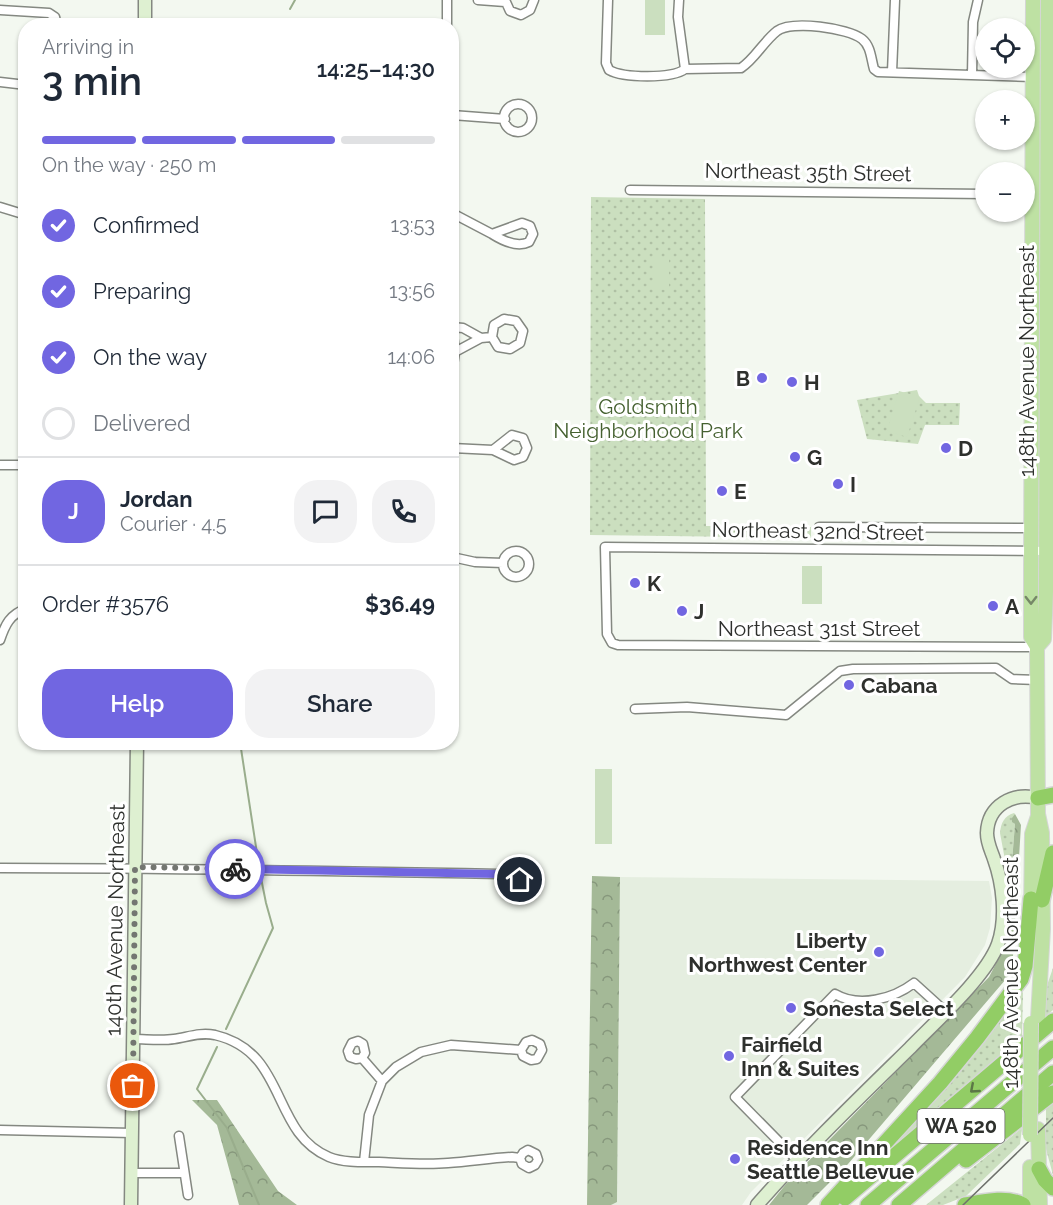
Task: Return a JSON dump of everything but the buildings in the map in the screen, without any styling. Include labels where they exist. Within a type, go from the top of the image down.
[{"type":"highway","points":[[828,1205],[934,1090],[1021,979],[1037,899],[1053,853]]},
{"type":"highway","points":[[837,1205],[1041,1021]]},
{"type":"highway","name":"WA 520","points":[[868,1205],[1053,1048]]},
{"type":"highway","name":"WA 520","points":[[899,1205],[1053,1073]]},
{"type":"highway","points":[[910,1205],[1053,1093]]},
{"type":"highway","points":[[1039,1169],[1053,1188]]},
{"type":"highway","points":[[964,1205],[1001,1201],[1023,1205]]},
{"type":"main road","name":"148th Avenue Northeast","points":[[1033,0],[1033,18]]},
{"type":"main road","name":"148th Avenue Northeast","points":[[1037,647],[1044,639],[1050,551],[1051,195],[1048,0]]},
{"type":"main road","name":"148th Avenue Northeast","points":[[1029,162],[1033,78]]},
{"type":"main road","name":"148th Avenue Northeast","points":[[1028,222],[1031,637],[1037,647],[1046,796],[1032,834],[1037,899],[1041,1021],[1030,1205]]},
{"type":"main road","name":"148th Avenue Northeast","points":[[1034,1132],[1039,1169],[1040,1205]]},
{"type":"street","points":[[145,0],[145,18]]},
{"type":"street","points":[[447,0],[447,18]]},
{"type":"street","points":[[478,0],[505,1],[510,11],[521,15],[531,10],[534,0]]},
{"type":"street","points":[[609,0],[606,57],[609,70],[625,75],[667,75],[678,74],[685,69],[741,68],[779,30],[800,25],[835,30],[858,37],[868,46],[875,70],[975,75]]},
{"type":"street","points":[[679,0],[678,17],[685,69]]},
{"type":"street","points":[[892,72],[895,0]]},
{"type":"street","points":[[972,75],[973,22],[978,0]]},
{"type":"street","points":[[0,10],[49,13],[55,18]]},
{"type":"street","points":[[0,82],[18,84]]},
{"type":"street","points":[[459,116],[505,120]]},
{"type":"street","name":"Northeast 35th Street","points":[[630,190],[975,194]]},
{"type":"street","points":[[1035,194],[1051,195]]},
{"type":"street","points":[[0,207],[18,213]]},
{"type":"street","points":[[459,218],[492,234]]},
{"type":"street","points":[[459,328],[482,338]]},
{"type":"street","points":[[459,349],[482,338],[492,337]]},
{"type":"street","points":[[459,448],[493,450]]},
{"type":"street","points":[[0,465],[18,465]]},
{"type":"street","name":"Northeast 32nd Street","points":[[819,527],[1031,528]]},
{"type":"street","name":"Northeast 32nd Street","points":[[607,634],[605,547],[1050,551]]},
{"type":"street","points":[[459,559],[475,562],[503,563]]},
{"type":"street","points":[[0,640],[9,620],[18,612]]},
{"type":"street","name":"Northeast 31st Street","points":[[607,634],[612,643],[618,645],[1037,647]]},
{"type":"street","points":[[634,709],[687,707],[786,715],[840,671],[853,669],[996,668],[1012,679],[1038,680]]},
{"type":"street","name":"140th Avenue Northeast","points":[[131,1205],[136,750]]},
{"type":"street","points":[[758,1205],[797,1160],[946,1012],[984,968],[997,945],[1002,928],[1003,909],[993,857],[989,849],[987,832],[989,821],[996,808],[1008,799],[1021,795],[1046,796]]},
{"type":"street","points":[[0,868],[135,867],[498,874]]},
{"type":"street","points":[[797,1160],[735,1097],[835,994],[841,998],[855,1000],[886,999],[901,993],[914,983],[946,1012]]},
{"type":"street","points":[[133,1039],[173,1039],[200,1033],[227,1038],[257,1058],[266,1069],[296,1131],[329,1157],[344,1161],[446,1164],[489,1158],[520,1158]]},
{"type":"street","points":[[364,1162],[369,1115],[382,1081],[408,1059],[437,1047],[451,1045],[521,1050]]},
{"type":"street","points":[[362,1058],[382,1081]]},
{"type":"street","points":[[0,1130],[132,1132]]},
{"type":"street","points":[[179,1136],[188,1195]]},
{"type":"street","points":[[132,1173],[184,1173]]},
{"type":"shaded area","points":[[620,877],[989,881],[992,898],[990,928],[985,945],[965,977],[751,1192],[742,1205],[611,1205],[617,1201]]},
{"type":"green space","points":[[645,0],[665,0],[665,35],[645,35]]},
{"type":"green space","name":"Goldsmith Neighborhood Park","points":[[591,197],[705,199],[706,526],[811,527],[811,538],[590,535]]},
{"type":"green space","points":[[654,259],[669,259],[669,290],[654,289]]},
{"type":"green space","points":[[917,390],[926,403],[960,403],[959,425],[925,425],[918,444],[867,439],[857,400]]},
{"type":"green space","points":[[899,391],[920,397],[907,437],[887,431]]},
{"type":"green space","points":[[802,566],[822,566],[822,604],[802,604]]},
{"type":"green space","points":[[595,769],[612,769],[612,844],[595,844]]},
{"type":"green space","points":[[1014,813],[1010,887],[1000,833],[1004,820]]},
{"type":"green space","points":[[1015,814],[1021,825],[1012,972],[848,1164],[807,1205],[769,1205],[786,1184],[989,977],[1001,954],[1009,931],[1015,824],[1012,818]]},
{"type":"green space","points":[[592,876],[620,877],[617,1202],[611,1205],[587,1205]]},
{"type":"green space","points":[[1053,968],[1053,1010],[1046,1016],[1045,991]]},
{"type":"green space","points":[[1022,991],[1022,1036],[847,1191],[953,1078]]},
{"type":"green space","points":[[192,1100],[217,1100],[278,1191],[297,1205],[239,1205],[217,1125]]},
{"type":"green space","points":[[1053,1103],[1053,1175],[1046,1149],[1046,1109]]},
{"type":"green space","points":[[1022,1128],[1020,1144],[966,1196],[943,1205],[926,1205]]},
{"type":"waterway","points":[[290,9],[295,0]]},
{"type":"waterway","points":[[241,750],[258,860]]},
{"type":"waterway","points":[[226,1029],[273,928],[261,878]]},
{"type":"waterway","points":[[217,1047],[197,1089],[227,1128],[259,1205]]},
{"type":"tram line","points":[[963,1205],[1053,1118]]},
{"type":"way so far","points":[[133,1086],[135,867],[235,869]]},
{"type":"place","name":"B","points":[[762,378]]},
{"type":"place","name":"H","points":[[792,382]]},
{"type":"place","name":"D","points":[[946,448]]},
{"type":"place","name":"G","points":[[795,457]]},
{"type":"place","name":"I","points":[[838,484]]},
{"type":"place","name":"E","points":[[722,491]]},
{"type":"place","name":"K","points":[[635,583]]},
{"type":"place","name":"A","points":[[993,606]]},
{"type":"place","name":"J","points":[[682,611]]},
{"type":"place","name":"Cabana","points":[[849,685]]},
{"type":"place","name":"Liberty Northwest Center","points":[[879,952]]},
{"type":"place","name":"Sonesta Select","points":[[791,1008]]},
{"type":"place","name":"Fairfield Inn & Suites","points":[[729,1056]]},
{"type":"place","name":"Residence Inn Seattle Bellevue","points":[[735,1159]]},
{"type":"route","points":[[235,869],[498,874],[509,875],[520,880]]}]
